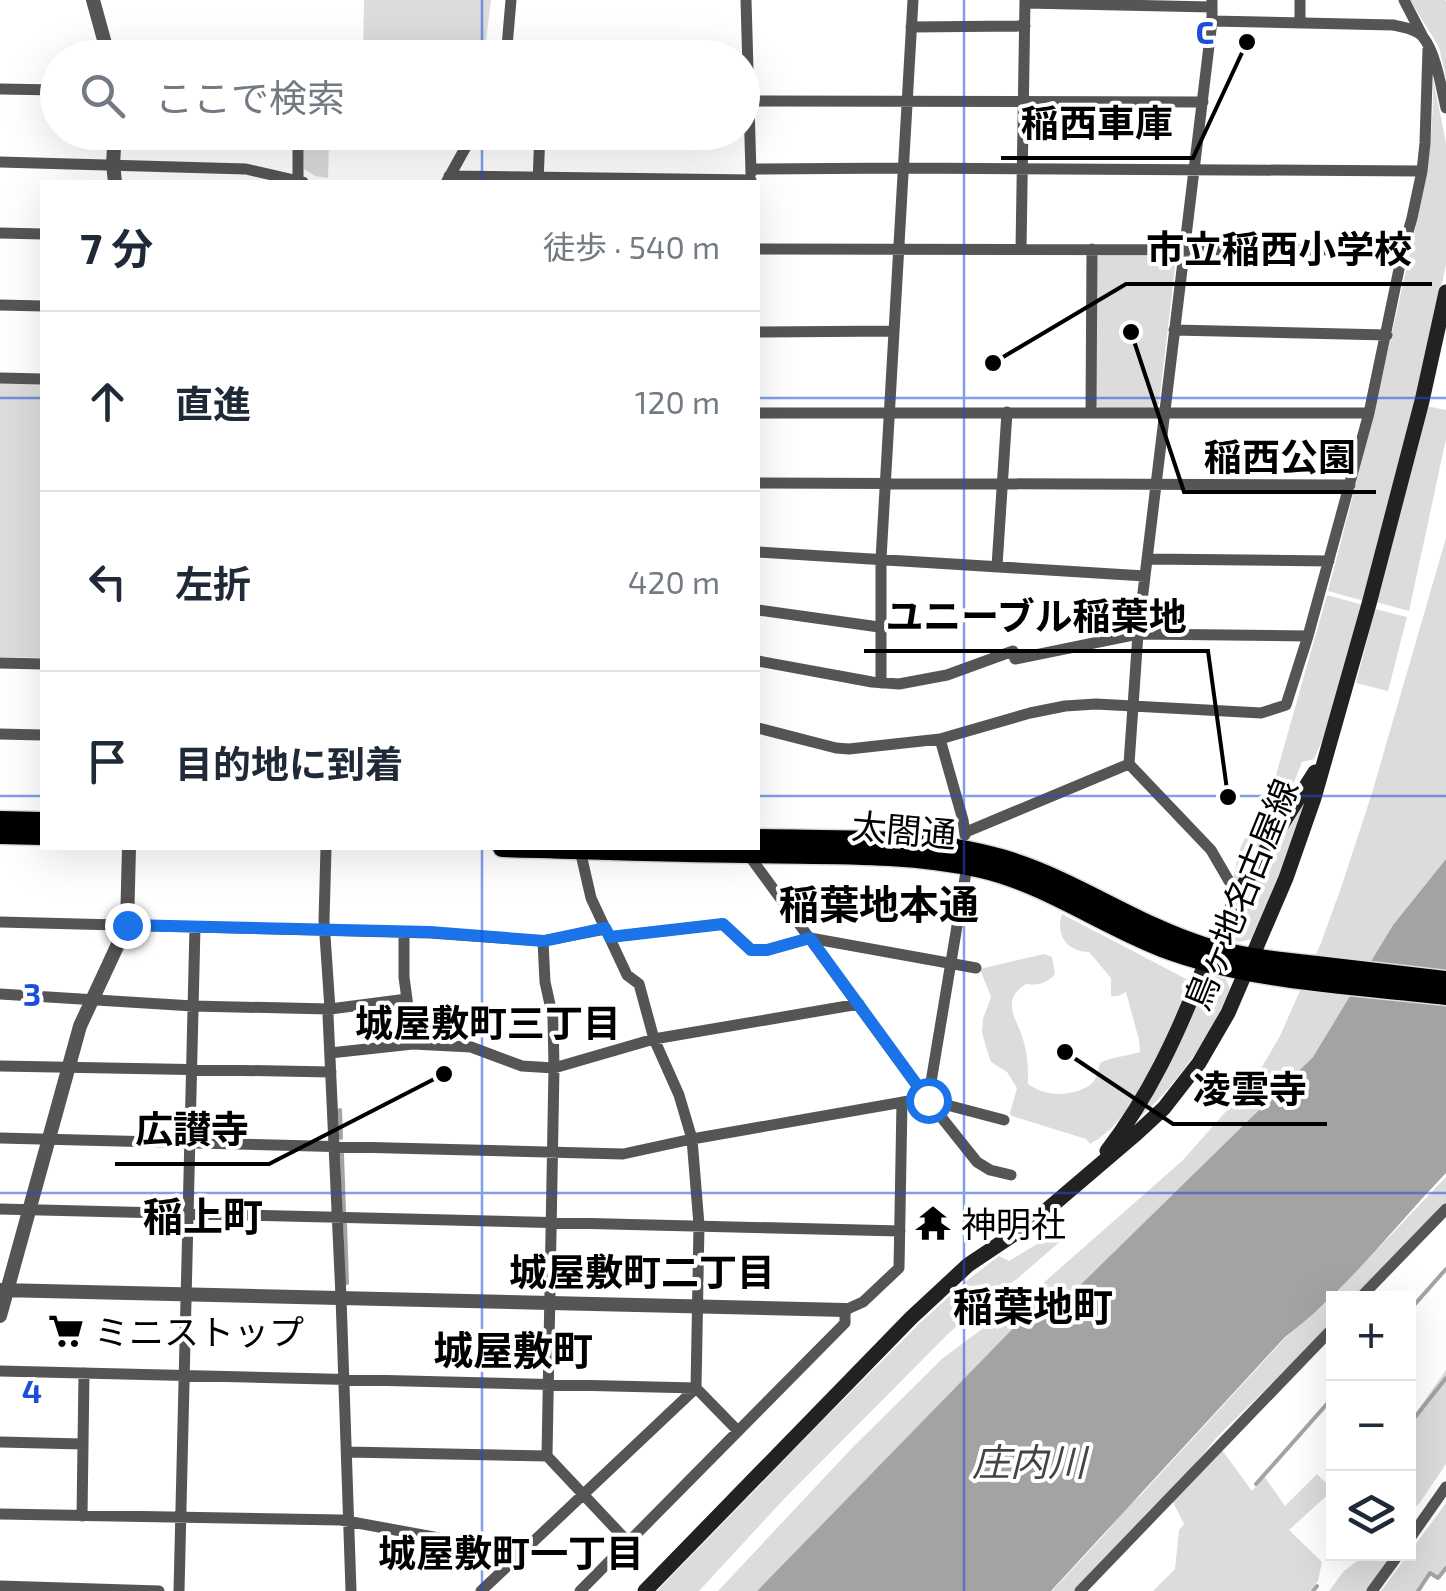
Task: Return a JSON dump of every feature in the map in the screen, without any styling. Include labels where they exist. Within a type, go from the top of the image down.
[{"type":"main road","name":"鳥ヶ地名古屋線","points":[[645,1591],[911,1318],[968,1265],[1035,1220],[1086,1178],[1164,1108],[1183,1085],[1228,1012],[1286,878],[1334,730],[1422,402],[1446,292]]},
{"type":"main road","points":[[1219,936],[1241,889],[1315,773],[1334,730]]},
{"type":"main road","points":[[0,820],[40,821]]},
{"type":"main road","points":[[0,835],[40,836]]},
{"type":"main road","name":"太閤通","points":[[760,847],[936,861],[965,849],[1001,874],[1052,893],[1162,948],[1220,967],[1248,964],[1282,969]]},
{"type":"main road","points":[[1282,969],[1446,980]]},
{"type":"main road","points":[[1282,969],[1446,996]]},
{"type":"main road","points":[[1086,1178],[1146,1095],[1202,972]]},
{"type":"street","points":[[93,0],[104,40]]},
{"type":"street","points":[[508,40],[511,0]]},
{"type":"street","points":[[746,0],[746,40]]},
{"type":"street","points":[[882,684],[879,627],[884,484],[913,0]]},
{"type":"street","points":[[1300,0],[1300,23]]},
{"type":"street","points":[[1404,0],[1434,60],[1446,108]]},
{"type":"street","points":[[1021,249],[1025,2],[1212,3],[1196,170],[1138,634],[1129,764],[1210,850],[1229,881]]},
{"type":"street","points":[[1212,21],[1393,25],[1422,35]]},
{"type":"street","points":[[911,27],[1025,26]]},
{"type":"street","points":[[760,729],[836,748],[940,739],[1065,706],[1096,704],[1261,713],[1286,705],[1350,485],[1387,334],[1422,170],[1428,49]]},
{"type":"street","points":[[0,88],[40,89]]},
{"type":"street","points":[[760,100],[1202,102]]},
{"type":"street","points":[[115,150],[115,180]]},
{"type":"street","points":[[299,150],[301,180]]},
{"type":"street","points":[[448,180],[464,150]]},
{"type":"street","points":[[538,180],[539,150]]},
{"type":"street","points":[[749,150],[751,177]]},
{"type":"street","points":[[0,162],[246,169],[293,180]]},
{"type":"street","points":[[591,180],[751,177],[903,168],[1422,170]]},
{"type":"street","points":[[0,232],[40,234]]},
{"type":"street","points":[[760,249],[1403,250]]},
{"type":"street","points":[[1091,412],[1092,249]]},
{"type":"street","points":[[0,305],[40,306]]},
{"type":"street","points":[[1174,330],[1387,334]]},
{"type":"street","points":[[760,332],[894,331]]},
{"type":"street","points":[[0,378],[40,378]]},
{"type":"street","points":[[760,412],[1369,413]]},
{"type":"street","points":[[997,566],[1007,412]]},
{"type":"street","points":[[760,483],[1350,485]]},
{"type":"street","points":[[760,552],[1146,576]]},
{"type":"street","points":[[1148,559],[1329,561]]},
{"type":"street","points":[[760,610],[879,627]]},
{"type":"street","points":[[760,662],[899,684],[947,675],[1014,655],[1138,634],[1308,636]]},
{"type":"street","points":[[0,663],[40,664]]},
{"type":"street","points":[[0,734],[40,735]]},
{"type":"street","points":[[928,1099],[965,849],[940,739]]},
{"type":"street","points":[[965,849],[1129,764]]},
{"type":"street","points":[[0,1316],[4,1290],[80,1026],[127,925],[129,850]]},
{"type":"street","points":[[326,850],[325,931],[350,1591]]},
{"type":"street","points":[[580,850],[586,880],[608,933],[627,975],[638,984],[692,1139],[698,1225],[696,1388],[738,1432]]},
{"type":"street","points":[[753,850],[810,938],[977,1162],[1011,1176]]},
{"type":"street","points":[[0,922],[404,932],[544,941],[723,924],[751,950],[767,950],[810,938],[976,968]]},
{"type":"street","points":[[179,1591],[194,927]]},
{"type":"street","points":[[404,932],[404,971],[413,1044]]},
{"type":"street","points":[[544,941],[545,982],[554,1018],[547,1456],[628,1542]]},
{"type":"street","points":[[0,994],[193,1006],[330,1008],[407,999]]},
{"type":"street","points":[[330,1053],[413,1044],[471,1047],[522,1066],[554,1068],[654,1039],[858,1004]]},
{"type":"street","points":[[0,1066],[331,1072]]},
{"type":"street","points":[[0,1138],[622,1154],[928,1099],[1004,1120]]},
{"type":"street","points":[[4,1290],[845,1310],[863,1302],[899,1268],[902,1102]]},
{"type":"street","points":[[0,1209],[900,1231]]},
{"type":"street","points":[[1367,1291],[1446,1209]]},
{"type":"street","points":[[580,1591],[845,1322],[845,1310]]},
{"type":"street","points":[[1080,1591],[1326,1334]]},
{"type":"street","points":[[0,1371],[696,1388]]},
{"type":"street","points":[[82,1516],[84,1373]]},
{"type":"street","points":[[481,1591],[696,1388]]},
{"type":"street","points":[[0,1442],[84,1444]]},
{"type":"street","points":[[347,1452],[547,1456]]},
{"type":"street","points":[[1416,1529],[1446,1488]]},
{"type":"street","points":[[0,1514],[349,1522],[522,1553]]},
{"type":"street","points":[[1372,1591],[1394,1561]]},
{"type":"street","points":[[0,1586],[159,1591]]},
{"type":"shaded area","points":[[364,0],[491,0],[486,40],[363,40]]},
{"type":"shaded area","points":[[1410,0],[1446,2],[1446,78],[1439,47]]},
{"type":"shaded area","points":[[1433,78],[1446,143],[1446,265],[1421,381],[1364,601],[1328,591],[1419,210],[1431,131]]},
{"type":"shaded area","points":[[303,150],[329,150],[328,178],[304,169]]},
{"type":"shaded area","points":[[1172,254],[1176,259],[1159,404],[1154,408],[1099,408],[1095,404],[1095,257]]},
{"type":"shaded area","points":[[0,383],[40,384],[40,658],[0,657]]},
{"type":"shaded area","points":[[1426,406],[1446,410],[1446,439],[1409,611],[1376,602]]},
{"type":"shaded area","points":[[1446,538],[1446,859],[1393,925],[1313,1057],[1066,1299],[1031,1310],[757,1591],[718,1591],[943,1358],[1041,1285],[1182,1161],[1263,1065],[1321,943],[1342,885]]},
{"type":"shaded area","points":[[1327,595],[1363,605],[1328,728],[1314,759],[1302,762],[1287,800],[1211,934],[1227,901],[1241,846],[1272,789]]},
{"type":"shaded area","points":[[1375,609],[1407,617],[1388,691],[1356,683]]},
{"type":"shaded area","points":[[1305,802],[1281,875],[1252,939],[1225,939],[1246,891]]},
{"type":"shaded area","points":[[1062,914],[1190,981],[1148,1076],[1122,1117],[1090,1144],[1086,1139],[1012,1116],[1017,1088],[1007,1072],[991,1062],[982,1032],[991,997],[980,969],[1044,954],[1052,957],[1055,974],[1042,983],[1026,984],[1013,998],[1012,1005],[1025,1048],[1028,1084],[1050,1093],[1075,1092],[1092,1083],[1100,1063],[1140,1052],[1126,992],[1111,996],[1111,978],[1089,952],[1069,946],[1060,929]]},
{"type":"shaded area","points":[[1208,974],[1226,979],[1230,989],[1221,1009],[1190,1061],[1135,1122],[1176,1050]]},
{"type":"shaded area","points":[[1446,1177],[1446,1204],[1365,1291],[1338,1291]]},
{"type":"shaded area","points":[[1055,1233],[1063,1239],[947,1335],[699,1591],[657,1591],[823,1420],[965,1282],[999,1256],[1009,1261]]},
{"type":"shaded area","points":[[1326,1302],[1326,1330],[1217,1437],[1182,1480],[1077,1591],[1052,1591],[1127,1507],[1286,1337]]},
{"type":"shaded area","points":[[1446,1370],[1446,1464],[1416,1506],[1416,1471],[1416,1413]]},
{"type":"shaded area","points":[[1222,1450],[1252,1491],[1264,1476],[1285,1506],[1317,1474],[1326,1483],[1326,1496],[1289,1530],[1322,1562],[1318,1581],[1310,1591],[1153,1591],[1175,1569],[1179,1530],[1184,1524],[1172,1500]]},
{"type":"shaded area","points":[[1446,1503],[1446,1568],[1438,1578],[1430,1573],[1418,1591],[1381,1591],[1403,1561],[1416,1561],[1416,1544]]},
{"type":"shaded area","points":[[1357,1561],[1389,1561],[1367,1591],[1329,1591]]},
{"type":"water","name":"庄内川","points":[[1446,859],[1446,1173],[1349,1280],[1337,1291],[1326,1291],[1326,1301],[1285,1337],[1051,1591],[757,1591],[1031,1310],[1066,1299],[1313,1057],[1393,925]]},
{"type":"waterway","points":[[340,1110],[341,1138]]},
{"type":"waterway","points":[[342,1154],[344,1211]]},
{"type":"waterway","points":[[345,1222],[347,1283]]},
{"type":"waterway","points":[[1416,1303],[1446,1269]]},
{"type":"waterway","points":[[1416,1416],[1446,1378]]},
{"type":"waterway","points":[[1256,1484],[1326,1405]]},
{"type":"waterway","points":[[1418,1591],[1430,1573],[1438,1578],[1446,1568]]},
{"type":"waterway","points":[[1313,1591],[1317,1586]]},
{"type":"place","name":"稲西車庫","points":[[1247,42]]},
{"type":"place","name":"稲西公園","points":[[1131,332]]},
{"type":"place","name":"市立稲西小学校","points":[[993,363]]},
{"type":"place","name":"ユニーブル稲葉地","points":[[1228,797]]},
{"type":"place","name":"凌雲寺","points":[[1065,1052]]},
{"type":"place","name":"広讃寺","points":[[444,1074]]},
{"type":"place","name":"神明社","points":[[933,1223]]},
{"type":"place","name":"ミニストップ","points":[[66,1331]]},
{"type":"district","name":"稲葉地本通","points":[[879,903]]},
{"type":"district","name":"城屋敷町三丁目","points":[[488,1022]]},
{"type":"district","name":"稲上町","points":[[203,1215]]},
{"type":"district","name":"城屋敷町二丁目","points":[[642,1271]]},
{"type":"district","name":"稲葉地町","points":[[1033,1305]]},
{"type":"district","name":"城屋敷町","points":[[513,1349]]},
{"type":"district","name":"城屋敷町一丁目","points":[[511,1552]]},
{"type":"route","points":[[127,925],[430,932],[544,941],[605,928],[610,937],[723,924],[751,950],[767,950],[810,938],[928,1100]]}]
